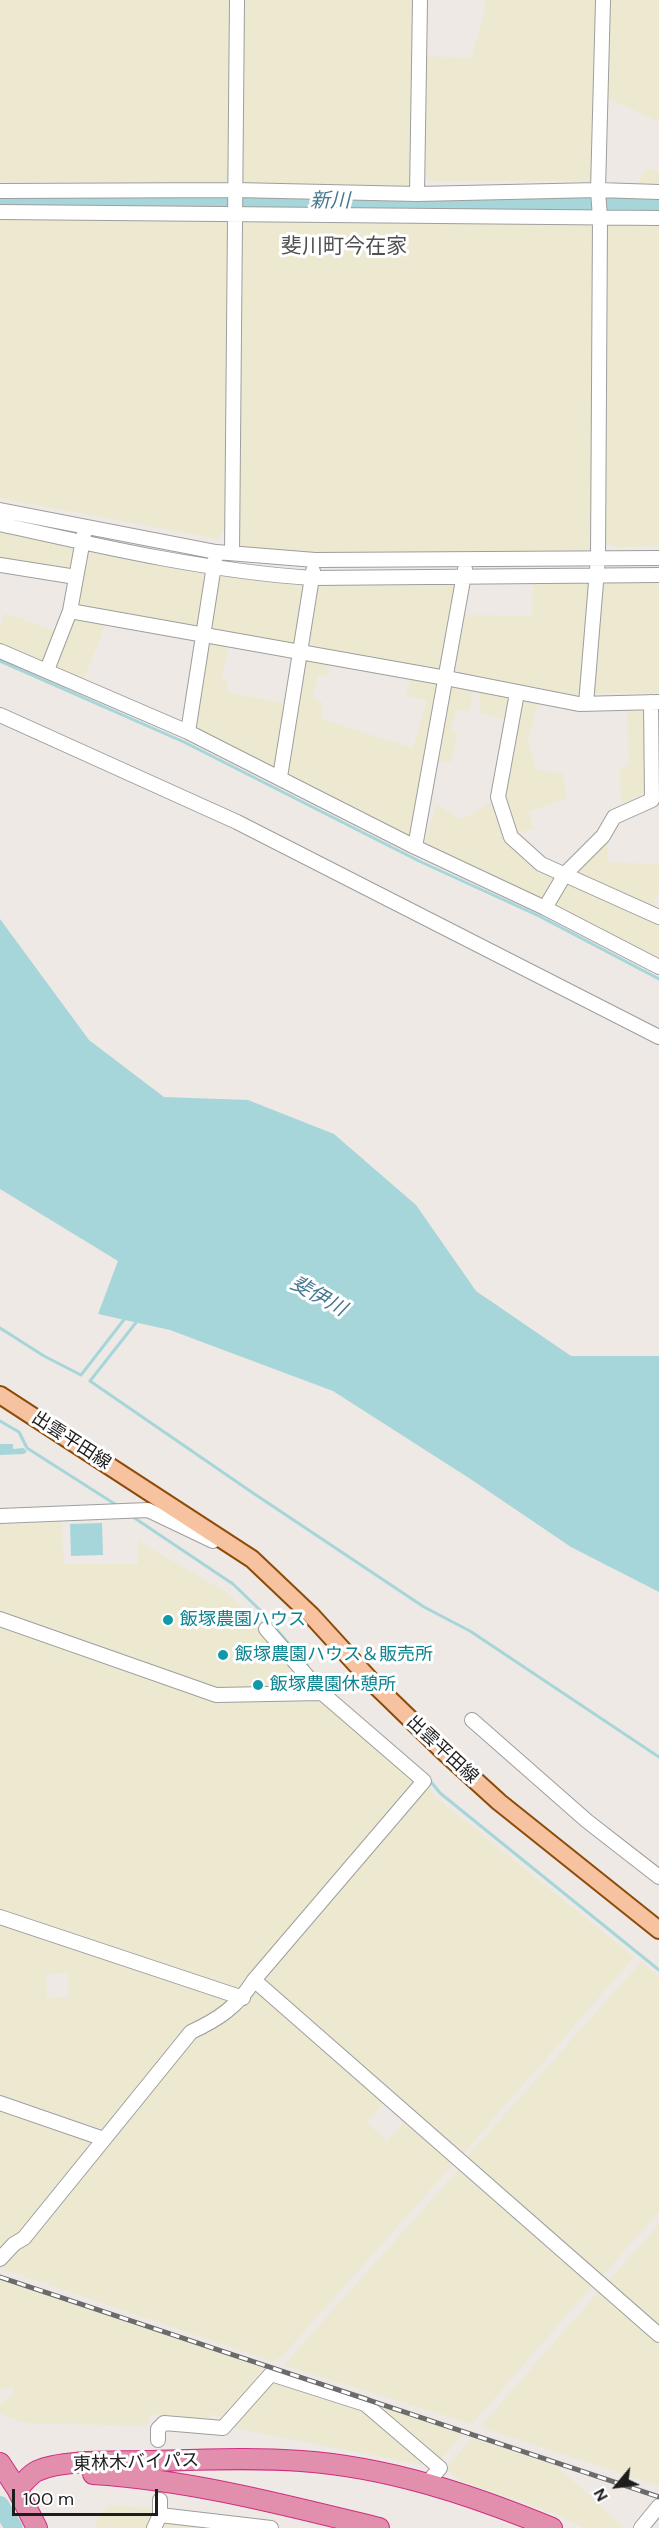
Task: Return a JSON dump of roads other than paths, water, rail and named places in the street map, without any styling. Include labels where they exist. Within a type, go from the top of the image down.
[{"type":"highway","name":"東林木バイパス","points":[[17,2489],[36,2471],[61,2466],[187,2460],[302,2461],[336,2465],[427,2483],[552,2528]]},
{"type":"highway","points":[[0,2463],[17,2489],[37,2528]]},
{"type":"highway","name":"東林木バイパス","points":[[17,2489],[66,2474],[119,2476],[223,2493],[379,2528]]},
{"type":"main road","name":"出雲平田線","points":[[0,1395],[252,1559],[311,1615],[374,1684],[466,1773],[507,1809],[659,1930]]},
{"type":"street","points":[[232,553],[237,0]]},
{"type":"street","points":[[417,194],[420,0]]},
{"type":"street","points":[[586,704],[598,558],[600,214],[598,190],[603,0]]},
{"type":"street","points":[[0,191],[235,190],[417,194],[598,190],[659,192]]},
{"type":"street","points":[[0,212],[600,214],[659,218]]},
{"type":"street","points":[[0,510],[216,552],[315,560],[466,561],[659,558]]},
{"type":"street","points":[[0,524],[214,568],[312,578],[659,575]]},
{"type":"street","points":[[47,670],[70,611],[86,526]]},
{"type":"street","points":[[188,732],[216,552]]},
{"type":"street","points":[[280,777],[315,560]]},
{"type":"street","points":[[415,847],[466,561]]},
{"type":"street","points":[[0,565],[76,577]]},
{"type":"street","points":[[70,611],[579,704],[655,702],[652,800],[614,817],[603,836],[565,874],[545,908]]},
{"type":"street","points":[[0,651],[188,732],[415,847],[545,908],[659,968]]},
{"type":"street","points":[[517,693],[498,797],[511,837],[541,864],[659,917]]},
{"type":"street","points":[[0,715],[237,822],[659,1037]]},
{"type":"street","points":[[0,1516],[148,1510],[200,1534],[239,1556],[252,1559]]},
{"type":"street","points":[[0,1619],[216,1695],[322,1693]]},
{"type":"street","points":[[0,2259],[14,2244],[24,2238],[191,2032],[219,2019],[243,1998],[254,1980],[424,1781],[322,1693],[266,1629]]},
{"type":"street","points":[[472,1720],[587,1821],[659,1876]]},
{"type":"street","points":[[0,1917],[243,1998]]},
{"type":"street","points":[[254,1980],[659,2335]]},
{"type":"street","points":[[0,2103],[104,2139]]},
{"type":"street","points":[[158,2440],[158,2429],[164,2423],[223,2428],[271,2374],[365,2404],[440,2468],[427,2483]]},
{"type":"street","points":[[160,2500],[157,2521],[271,2528]]},
{"type":"street","points":[[641,2528],[659,2506]]},
{"type":"water","name":"斐伊川","points":[[0,919],[89,1040],[164,1097],[248,1100],[334,1134],[416,1205],[476,1291],[571,1356],[659,1356],[659,1592],[571,1547],[333,1391],[170,1330],[98,1314],[118,1261],[0,1189]]},
{"type":"water","points":[[0,1444],[13,1444],[13,1449],[23,1448],[27,1451],[24,1454],[0,1455]]},
{"type":"water","points":[[102,1523],[103,1555],[71,1556],[70,1524]]},
{"type":"waterway","name":"新川","points":[[0,201],[232,199],[659,203]]},
{"type":"waterway","points":[[0,661],[184,742],[419,861],[539,916],[659,979]]},
{"type":"waterway","points":[[0,1328],[44,1356],[81,1375],[126,1317]]},
{"type":"waterway","points":[[138,1320],[90,1381],[424,1607],[470,1631],[659,1757]]},
{"type":"waterway","points":[[0,1421],[19,1432],[27,1448],[118,1506]]},
{"type":"waterway","points":[[133,1517],[233,1584],[260,1610],[307,1665]]},
{"type":"waterway","points":[[428,1778],[440,1793],[659,1970]]},
{"type":"waterway","points":[[0,2505],[14,2528]]},
{"type":"railway","points":[[0,2277],[659,2497]]},
{"type":"place","name":"飯塚農園ハウス","points":[[168,1620]]},
{"type":"place","name":"飯塚農園ハウス＆販売所","points":[[223,1655]]},
{"type":"place","name":"飯塚農園休憩所","points":[[258,1685]]},
{"type":"district","name":"斐川町今在家","points":[[344,247]]}]
